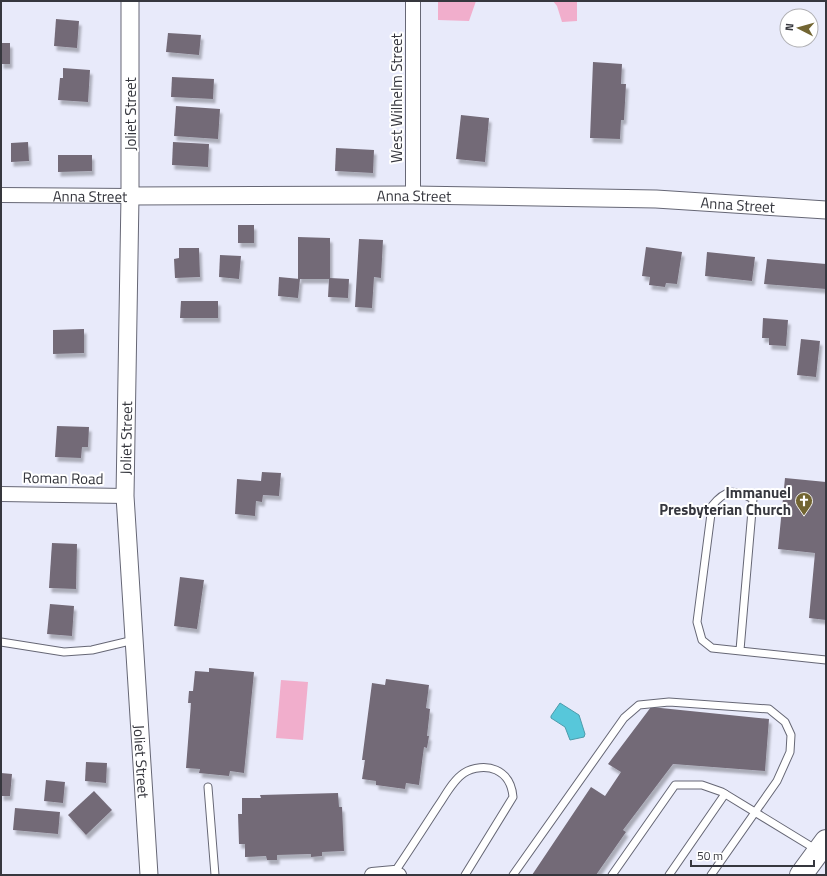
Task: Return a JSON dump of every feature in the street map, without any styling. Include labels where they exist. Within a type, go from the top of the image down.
[{"type":"main road","points":[[801,875],[824,852]]},
{"type":"street","name":"Joliet Street","points":[[130,1],[130,196],[125,496],[149,875]]},
{"type":"street","name":"West Wilhelm Street","points":[[413,1],[413,195]]},
{"type":"street","name":"Anna Street","points":[[1,195],[413,195],[656,199],[826,210]]},
{"type":"street","name":"Roman Road","points":[[1,494],[125,496]]},
{"type":"street","points":[[372,875],[396,874]]},
{"type":"lane","points":[[740,650],[753,499],[744,493],[734,492],[720,496],[712,506],[697,622],[702,640],[712,648],[826,660]]},
{"type":"lane","points":[[1,642],[64,652],[92,650],[134,640]]},
{"type":"lane","points":[[513,875],[624,718],[640,705],[669,702],[770,709],[786,722],[792,735],[790,752],[777,781],[711,875]]},
{"type":"lane","points":[[396,874],[451,787],[464,773],[479,768],[489,767],[501,773],[508,781],[512,788],[513,797],[465,875]]},
{"type":"lane","points":[[612,875],[675,784],[702,785],[725,794],[824,852]]},
{"type":"lane","points":[[208,787],[215,875]]},
{"type":"lane","points":[[669,875],[725,794]]},
{"type":"shaded area","points":[[438,1],[476,1],[469,21],[438,20]]},
{"type":"shaded area","points":[[553,1],[577,1],[577,21],[562,22],[557,6]]},
{"type":"shaded area","points":[[281,680],[308,682],[303,740],[276,738]]},
{"type":"water","points":[[560,703],[579,715],[585,734],[584,737],[570,740],[565,727],[551,718]]},
{"type":"building","points":[[56,19],[79,21],[77,48],[54,46]]},
{"type":"building","points":[[168,33],[201,35],[199,55],[166,52]]},
{"type":"building","points":[[1,43],[10,43],[10,64],[1,64]]},
{"type":"building","points":[[593,62],[622,64],[621,84],[626,84],[624,120],[621,120],[620,139],[590,138]]},
{"type":"building","points":[[63,68],[90,70],[88,102],[58,100],[60,78],[63,78]]},
{"type":"building","points":[[172,77],[214,79],[213,99],[171,97]]},
{"type":"building","points":[[176,106],[220,109],[218,139],[174,136]]},
{"type":"building","points":[[461,115],[489,118],[485,162],[456,159]]},
{"type":"building","points":[[28,142],[29,161],[11,162],[11,143]]},
{"type":"building","points":[[173,142],[209,144],[208,167],[172,165]]},
{"type":"building","points":[[336,148],[374,150],[373,173],[335,171]]},
{"type":"building","points":[[58,155],[92,155],[92,171],[58,172]]},
{"type":"building","points":[[238,225],[254,225],[254,243],[238,243]]},
{"type":"building","points":[[298,237],[330,238],[330,278],[349,279],[348,298],[328,297],[329,279],[298,279]]},
{"type":"building","points":[[359,239],[383,240],[381,278],[374,277],[372,308],[355,307]]},
{"type":"building","points":[[646,247],[682,252],[677,284],[666,283],[665,287],[649,285],[650,277],[642,276]]},
{"type":"building","points":[[179,248],[199,248],[200,277],[175,278],[174,259],[179,258]]},
{"type":"building","points":[[707,252],[755,257],[752,281],[705,276]]},
{"type":"building","points":[[220,255],[241,256],[239,279],[219,277]]},
{"type":"building","points":[[767,259],[826,264],[826,289],[764,284]]},
{"type":"building","points":[[279,277],[300,279],[298,298],[278,296]]},
{"type":"building","points":[[181,301],[218,301],[218,318],[180,318]]},
{"type":"building","points":[[763,318],[788,320],[786,346],[769,345],[769,338],[762,338]]},
{"type":"building","points":[[84,329],[84,353],[53,354],[53,330]]},
{"type":"building","points":[[801,339],[820,341],[816,377],[797,375]]},
{"type":"building","points":[[57,426],[89,427],[88,447],[82,447],[81,458],[55,457]]},
{"type":"building","points":[[262,472],[281,473],[279,496],[263,495],[262,502],[256,501],[255,516],[235,514],[237,479],[261,481]]},
{"type":"building","name":"Immanuel Presbyterian Church","points":[[785,478],[826,482],[826,620],[809,618],[815,553],[778,549]]},
{"type":"building","points":[[52,543],[77,544],[76,589],[49,588]]},
{"type":"building","points":[[180,577],[204,580],[197,629],[174,626]]},
{"type":"building","points":[[50,604],[74,606],[72,636],[47,634]]},
{"type":"building","points":[[209,668],[254,672],[244,773],[230,771],[229,776],[199,773],[200,769],[186,768],[191,703],[188,703],[189,691],[193,691],[195,671],[209,672]]},
{"type":"building","points":[[386,679],[429,685],[426,708],[430,709],[427,736],[429,736],[427,748],[424,747],[419,785],[406,783],[405,789],[376,785],[376,781],[362,779],[365,760],[362,760],[372,683],[385,685]]},
{"type":"building","points":[[651,707],[769,719],[765,771],[673,764],[623,830],[626,832],[596,875],[532,875],[591,787],[605,796],[621,772],[608,764]]},
{"type":"building","points":[[86,762],[107,763],[106,783],[85,781]]},
{"type":"building","points":[[1,773],[12,774],[10,796],[1,796]]},
{"type":"building","points":[[46,780],[65,782],[63,803],[44,801]]},
{"type":"building","points":[[94,791],[112,810],[86,835],[68,815]]},
{"type":"building","points":[[338,793],[339,807],[342,807],[344,851],[322,852],[322,856],[311,857],[311,854],[277,855],[277,860],[267,860],[266,856],[245,857],[245,844],[239,844],[238,814],[242,814],[242,798],[261,798],[260,795]]},
{"type":"building","points":[[15,808],[60,812],[58,834],[13,830]]},
{"type":"place","name":"Immanuel Presbyterian Church","points":[[804,516]]}]
